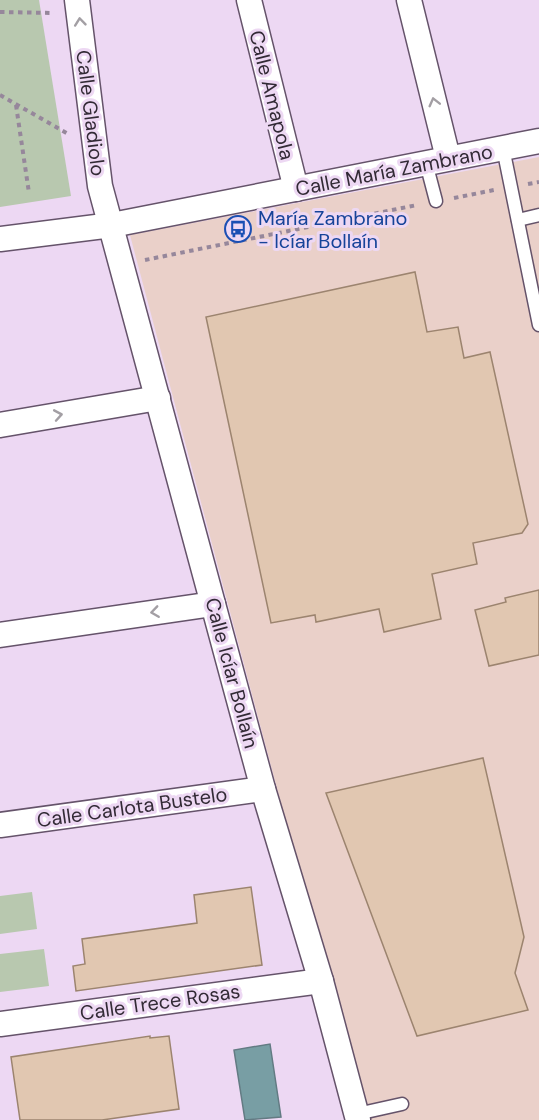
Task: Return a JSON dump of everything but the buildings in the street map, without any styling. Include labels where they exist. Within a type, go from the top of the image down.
[{"type":"street","name":"Calle Amapola","points":[[249,0],[296,189]]},
{"type":"street","points":[[409,0],[437,161]]},
{"type":"street","name":"Calle Gladiolo","points":[[78,6],[94,150],[100,186],[112,225]]},
{"type":"street","name":"Calle María Zambrano","points":[[0,239],[112,225],[539,141]]},
{"type":"street","name":"Calle Icíar Bollaín","points":[[112,225],[263,789],[321,981],[357,1117]]},
{"type":"street","points":[[0,425],[158,398]]},
{"type":"street","points":[[0,635],[213,604]]},
{"type":"street","name":"Calle Carlota Bustelo","points":[[0,825],[263,789]]},
{"type":"street","name":"Calle Trece Rosas","points":[[0,1024],[321,981]]},
{"type":"lane","points":[[503,148],[539,325]]},
{"type":"lane","points":[[436,201],[437,161]]},
{"type":"lane","points":[[518,220],[539,215]]},
{"type":"lane","points":[[357,1117],[402,1104]]},
{"type":"path","points":[[0,12],[78,6]]},
{"type":"path","points":[[0,95],[94,150]]},
{"type":"path","points":[[16,104],[29,193]]},
{"type":"path","points":[[122,265],[539,182]]},
{"type":"shaded area","points":[[0,0],[39,0],[71,196],[0,207]]},
{"type":"shaded area","points":[[539,157],[539,1120],[365,1120],[130,235]]},
{"type":"shaded area","points":[[32,892],[37,929],[0,934],[0,896]]},
{"type":"shaded area","points":[[44,949],[49,986],[0,992],[0,954]]},
{"type":"shaded area","points":[[270,1044],[281,1117],[245,1120],[234,1050]]},
{"type":"place","name":"María Zambrano - Icíar Bollaín","points":[[238,229]]}]
